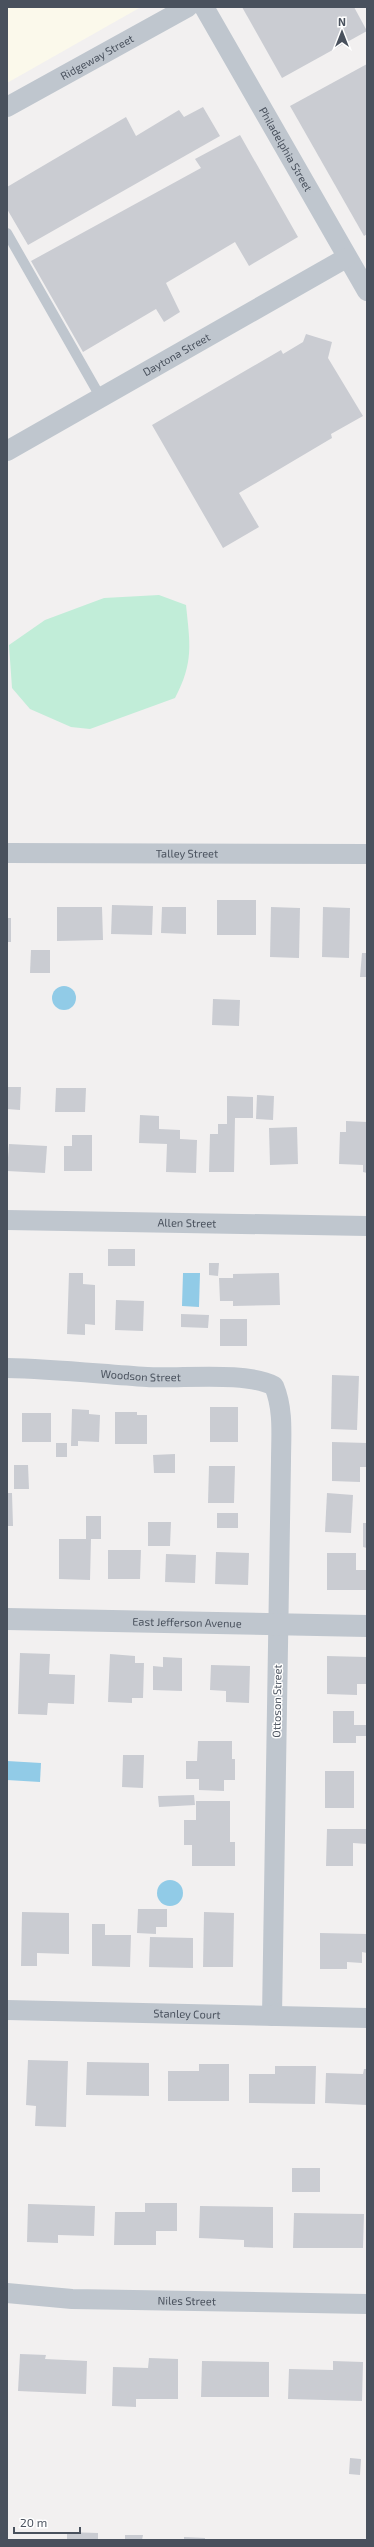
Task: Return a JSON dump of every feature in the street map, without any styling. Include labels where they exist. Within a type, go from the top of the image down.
[{"type":"street","name":"Ridgeway Street","points":[[7,107],[188,7]]},
{"type":"street","name":"Philadelphia Street","points":[[204,7],[346,258],[367,291]]},
{"type":"street","name":"Daytona Street","points":[[7,451],[346,258]]},
{"type":"street","name":"Talley Street","points":[[7,853],[367,854]]},
{"type":"street","name":"Allen Street","points":[[7,1220],[367,1226]]},
{"type":"street","name":"Woodson Street","points":[[7,1368],[83,1370],[147,1377],[255,1379],[274,1386]]},
{"type":"street","name":"Ottoson Street","points":[[272,2016],[281,1408],[274,1386]]},
{"type":"street","name":"East Jefferson Avenue","points":[[7,1619],[367,1626]]},
{"type":"street","name":"Stanley Court","points":[[7,2010],[367,2018]]},
{"type":"street","name":"Niles Street","points":[[7,2293],[72,2299],[367,2304]]},
{"type":"lane","points":[[7,233],[101,398]]},
{"type":"shaded area","points":[[7,7],[141,7],[7,83]]},
{"type":"green space","points":[[159,595],[186,605],[189,631],[188,663],[175,698],[90,729],[71,727],[30,709],[12,688],[9,645],[45,620],[104,598]]},
{"type":"water","points":[[64,986],[73,989],[76,998],[73,1007],[64,1010],[55,1007],[52,998],[55,989]]},
{"type":"water","points":[[183,1273],[200,1273],[199,1307],[182,1306]]},
{"type":"water","points":[[7,1761],[41,1763],[40,1782],[7,1780]]},
{"type":"water","points":[[170,1880],[179,1884],[183,1893],[179,1902],[170,1906],[161,1902],[157,1893],[161,1884]]},
{"type":"building","points":[[242,7],[354,7],[367,31],[282,78]]},
{"type":"building","points":[[367,64],[367,234],[364,236],[290,106]]},
{"type":"building","points":[[203,107],[220,136],[28,245],[7,209],[7,187],[126,117],[136,136],[179,110],[184,117]]},
{"type":"building","points":[[240,135],[298,237],[249,266],[235,242],[166,283],[180,312],[164,322],[156,309],[83,352],[31,261],[201,168],[195,159]]},
{"type":"building","points":[[306,334],[332,342],[328,358],[363,416],[331,434],[332,438],[239,493],[259,527],[223,548],[152,425],[281,350],[283,354],[303,342]]},
{"type":"building","points":[[217,900],[256,900],[256,935],[217,935]]},
{"type":"building","points":[[112,905],[153,906],[152,935],[111,934]]},
{"type":"building","points":[[57,907],[102,907],[103,940],[57,941]]},
{"type":"building","points":[[162,907],[186,907],[186,934],[161,933]]},
{"type":"building","points":[[271,907],[300,908],[299,958],[270,957]]},
{"type":"building","points":[[323,907],[350,908],[349,958],[322,957]]},
{"type":"building","points":[[7,918],[11,918],[11,942],[7,942]]},
{"type":"building","points":[[31,950],[50,950],[50,973],[30,973]]},
{"type":"building","points":[[362,953],[367,953],[367,977],[360,977]]},
{"type":"building","points":[[213,999],[240,1000],[239,1026],[212,1025]]},
{"type":"building","points":[[7,1087],[21,1087],[20,1110],[7,1109]]},
{"type":"building","points":[[56,1088],[86,1088],[85,1112],[55,1112]]},
{"type":"building","points":[[257,1095],[274,1096],[273,1120],[256,1119]]},
{"type":"building","points":[[227,1096],[253,1097],[253,1118],[235,1118],[234,1172],[209,1172],[210,1134],[218,1134],[218,1124],[227,1124]]},
{"type":"building","points":[[140,1115],[159,1116],[159,1129],[180,1130],[180,1139],[197,1140],[196,1173],[166,1172],[167,1144],[139,1143]]},
{"type":"building","points":[[346,1121],[367,1122],[367,1173],[363,1172],[363,1165],[339,1164],[340,1132],[346,1132]]},
{"type":"building","points":[[297,1127],[298,1164],[270,1165],[269,1128]]},
{"type":"building","points":[[72,1135],[92,1135],[92,1171],[64,1171],[64,1146],[72,1146]]},
{"type":"building","points":[[9,1144],[47,1146],[45,1173],[7,1171]]},
{"type":"building","points":[[108,1249],[135,1249],[135,1266],[108,1266]]},
{"type":"building","points":[[209,1263],[219,1263],[218,1276],[209,1275]]},
{"type":"building","points":[[69,1273],[83,1273],[83,1284],[95,1285],[95,1325],[85,1324],[85,1335],[67,1334]]},
{"type":"building","points":[[279,1273],[280,1305],[233,1306],[233,1301],[220,1301],[219,1278],[233,1278],[233,1274]]},
{"type":"building","points":[[116,1300],[144,1301],[143,1331],[115,1330]]},
{"type":"building","points":[[181,1314],[209,1315],[208,1328],[181,1327]]},
{"type":"building","points":[[220,1319],[247,1319],[247,1346],[220,1346]]},
{"type":"building","points":[[332,1375],[359,1376],[357,1430],[331,1429]]},
{"type":"building","points":[[210,1407],[238,1407],[238,1442],[210,1442]]},
{"type":"building","points":[[72,1409],[89,1410],[89,1414],[100,1415],[99,1442],[78,1441],[78,1446],[71,1446]]},
{"type":"building","points":[[115,1412],[137,1412],[137,1415],[147,1415],[147,1444],[115,1444]]},
{"type":"building","points":[[22,1413],[51,1413],[51,1442],[22,1442]]},
{"type":"building","points":[[332,1442],[367,1443],[367,1467],[360,1467],[360,1482],[332,1481]]},
{"type":"building","points":[[56,1443],[67,1443],[67,1457],[56,1457]]},
{"type":"building","points":[[175,1454],[175,1473],[154,1473],[153,1455]]},
{"type":"building","points":[[14,1465],[28,1465],[29,1489],[14,1489]]},
{"type":"building","points":[[209,1466],[235,1466],[234,1503],[208,1503]]},
{"type":"building","points":[[7,1493],[12,1493],[13,1526],[7,1526]]},
{"type":"building","points":[[327,1493],[353,1495],[351,1533],[325,1532]]},
{"type":"building","points":[[217,1513],[238,1513],[238,1528],[217,1528]]},
{"type":"building","points":[[86,1516],[101,1516],[101,1539],[91,1539],[90,1580],[59,1579],[59,1539],[86,1539]]},
{"type":"building","points":[[148,1522],[171,1522],[170,1546],[148,1546]]},
{"type":"building","points":[[363,1523],[367,1523],[367,1548],[363,1547]]},
{"type":"building","points":[[108,1550],[141,1550],[140,1579],[108,1579]]},
{"type":"building","points":[[216,1552],[249,1553],[248,1585],[215,1584]]},
{"type":"building","points":[[327,1553],[356,1553],[356,1570],[367,1570],[367,1590],[327,1590]]},
{"type":"building","points":[[166,1554],[196,1555],[195,1583],[165,1582]]},
{"type":"building","points":[[20,1653],[50,1654],[49,1674],[75,1675],[74,1704],[48,1703],[47,1715],[18,1714]]},
{"type":"building","points":[[110,1654],[135,1656],[135,1663],[144,1663],[143,1698],[132,1698],[132,1703],[108,1702]]},
{"type":"building","points":[[327,1656],[367,1657],[367,1684],[357,1684],[357,1695],[327,1694]]},
{"type":"building","points":[[163,1657],[182,1658],[182,1691],[153,1690],[153,1666],[163,1667]]},
{"type":"building","points":[[211,1665],[250,1666],[249,1703],[226,1702],[226,1691],[210,1690]]},
{"type":"building","points":[[333,1711],[354,1711],[354,1725],[367,1725],[367,1736],[356,1736],[356,1743],[333,1743]]},
{"type":"building","points":[[198,1741],[232,1741],[232,1759],[235,1759],[235,1780],[224,1780],[224,1791],[199,1790],[199,1779],[186,1779],[186,1761],[197,1761]]},
{"type":"building","points":[[123,1755],[144,1755],[143,1788],[122,1787]]},
{"type":"building","points":[[325,1771],[354,1771],[354,1808],[325,1808]]},
{"type":"building","points":[[194,1795],[195,1805],[159,1807],[158,1796]]},
{"type":"building","points":[[196,1801],[230,1801],[230,1842],[235,1842],[235,1866],[192,1866],[192,1845],[184,1845],[184,1820],[196,1820]]},
{"type":"building","points":[[327,1829],[367,1829],[367,1844],[353,1843],[353,1866],[326,1866]]},
{"type":"building","points":[[138,1909],[167,1909],[167,1927],[156,1927],[156,1934],[137,1933]]},
{"type":"building","points":[[22,1912],[69,1913],[69,1954],[37,1953],[37,1966],[21,1966]]},
{"type":"building","points":[[204,1912],[234,1913],[233,1967],[203,1967]]},
{"type":"building","points":[[92,1924],[105,1924],[105,1935],[131,1935],[130,1967],[92,1966]]},
{"type":"building","points":[[320,1933],[367,1934],[367,1953],[362,1952],[362,1963],[347,1962],[347,1969],[320,1969]]},
{"type":"building","points":[[150,1937],[193,1938],[193,1968],[149,1967]]},
{"type":"building","points":[[28,2060],[68,2061],[66,2127],[35,2126],[36,2106],[26,2105]]},
{"type":"building","points":[[87,2062],[149,2063],[149,2096],[86,2095]]},
{"type":"building","points":[[199,2064],[229,2064],[229,2101],[168,2101],[168,2071],[199,2071]]},
{"type":"building","points":[[275,2066],[316,2066],[315,2104],[249,2103],[249,2074],[275,2074]]},
{"type":"building","points":[[364,2069],[367,2069],[367,2105],[325,2103],[326,2073],[363,2074]]},
{"type":"building","points":[[292,2168],[320,2168],[320,2192],[292,2192]]},
{"type":"building","points":[[145,2203],[177,2203],[177,2231],[156,2231],[156,2245],[114,2245],[115,2212],[145,2212]]},
{"type":"building","points":[[28,2204],[95,2206],[94,2236],[58,2235],[58,2243],[27,2242]]},
{"type":"building","points":[[200,2206],[273,2207],[273,2248],[244,2247],[244,2240],[199,2238]]},
{"type":"building","points":[[294,2213],[364,2214],[363,2248],[293,2248]]},
{"type":"building","points":[[20,2354],[46,2355],[45,2359],[87,2361],[86,2394],[18,2391]]},
{"type":"building","points":[[149,2358],[178,2359],[178,2399],[136,2399],[136,2407],[112,2406],[113,2367],[148,2368]]},
{"type":"building","points":[[202,2361],[269,2362],[269,2397],[201,2397]]},
{"type":"building","points":[[333,2361],[363,2362],[362,2401],[288,2399],[289,2369],[333,2370]]},
{"type":"building","points":[[350,2458],[361,2459],[360,2475],[349,2474]]},
{"type":"building","points":[[67,2532],[98,2533],[98,2540],[67,2540]]},
{"type":"building","points":[[125,2535],[143,2535],[142,2540],[125,2540]]},
{"type":"building","points":[[184,2537],[205,2538],[205,2540],[184,2540]]}]
